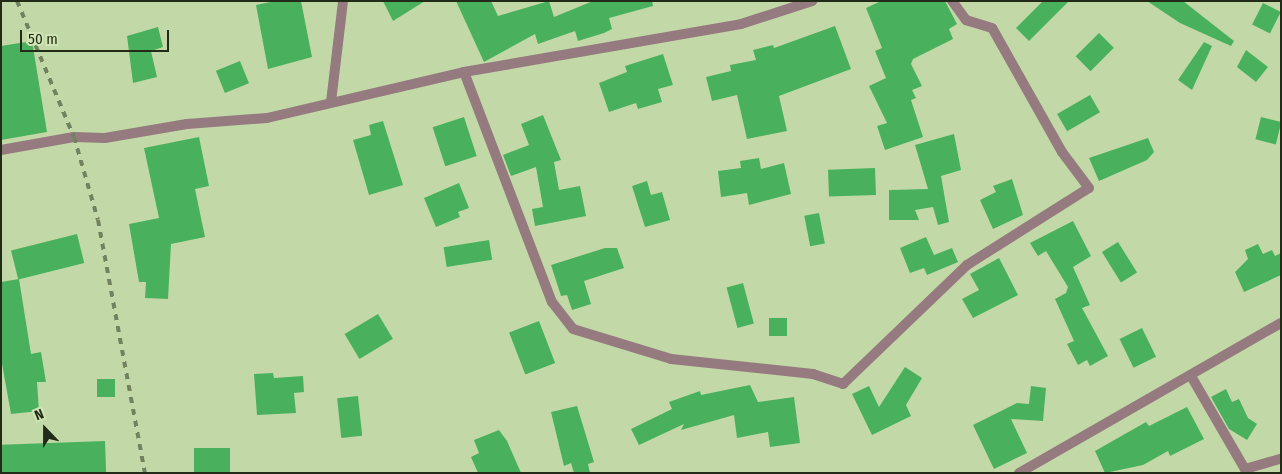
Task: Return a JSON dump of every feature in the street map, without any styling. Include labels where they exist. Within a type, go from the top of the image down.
[{"type":"street","points":[[331,102],[343,1]]},
{"type":"street","points":[[1,150],[74,137],[106,138],[186,124],[267,118],[464,72],[741,24],[812,1]]},
{"type":"street","points":[[464,72],[552,302],[573,329],[671,359],[813,374],[843,384],[967,265],[1089,188],[1062,152],[992,28],[966,20],[952,1]]},
{"type":"street","points":[[1019,473],[1191,376],[1281,322]]},
{"type":"street","points":[[1191,376],[1245,469],[1281,459]]},
{"type":"building","points":[[275,1],[301,1],[312,57],[268,69],[256,5]]},
{"type":"building","points":[[383,1],[425,1],[393,21]]},
{"type":"building","points":[[456,1],[491,1],[498,16],[549,1],[554,17],[593,1],[652,1],[653,6],[609,18],[612,29],[578,41],[575,31],[538,44],[535,34],[484,62]]},
{"type":"building","points":[[881,1],[945,1],[957,24],[949,29],[953,39],[913,59],[911,64],[922,86],[912,90],[916,98],[911,100],[923,137],[885,150],[877,126],[887,123],[869,86],[886,78],[875,51],[882,48],[866,8]]},
{"type":"building","points":[[1043,1],[1069,1],[1029,41],[1016,28]]},
{"type":"building","points":[[1147,1],[1183,1],[1234,41],[1231,46],[1180,23]]},
{"type":"building","points":[[1263,3],[1281,12],[1270,33],[1252,24]]},
{"type":"building","points":[[835,26],[851,69],[779,96],[787,131],[747,139],[737,95],[712,101],[706,77],[731,71],[730,65],[756,60],[753,50],[773,45],[774,48]]},
{"type":"building","points":[[158,27],[163,47],[151,51],[157,77],[133,83],[127,36]]},
{"type":"building","points":[[1099,33],[1114,48],[1091,71],[1076,56]]},
{"type":"building","points":[[32,41],[47,132],[1,140],[1,46]]},
{"type":"building","points":[[1204,42],[1212,46],[1192,90],[1178,80]]},
{"type":"building","points":[[1246,50],[1268,67],[1256,82],[1237,67]]},
{"type":"building","points":[[663,54],[673,85],[658,89],[662,102],[638,109],[636,103],[609,112],[599,83],[627,72],[625,66]]},
{"type":"building","points":[[240,61],[249,83],[225,93],[216,71]]},
{"type":"building","points":[[1090,95],[1100,112],[1067,131],[1057,114]]},
{"type":"building","points":[[543,115],[561,160],[554,162],[559,190],[580,186],[586,216],[535,226],[532,209],[543,207],[536,167],[511,176],[503,155],[529,145],[521,124]]},
{"type":"building","points":[[464,117],[477,156],[445,166],[433,127]]},
{"type":"building","points":[[1261,117],[1281,122],[1276,144],[1255,139]]},
{"type":"building","points":[[383,121],[403,185],[369,195],[353,140],[371,135],[369,125]]},
{"type":"building","points":[[954,134],[961,170],[941,176],[949,222],[938,225],[933,207],[915,210],[919,220],[889,220],[889,190],[928,189],[915,145]]},
{"type":"building","points":[[199,137],[209,186],[195,189],[205,237],[171,244],[168,299],[145,298],[146,282],[139,282],[129,224],[159,218],[144,148]]},
{"type":"building","points":[[1148,138],[1154,152],[1147,160],[1099,181],[1089,158]]},
{"type":"building","points":[[759,158],[761,169],[784,163],[791,194],[749,205],[747,193],[721,197],[718,171],[741,168],[740,161]]},
{"type":"building","points":[[875,168],[876,195],[829,197],[828,170]]},
{"type":"building","points":[[1012,179],[1023,215],[993,229],[980,200],[996,192],[993,186]]},
{"type":"building","points":[[647,181],[651,195],[662,192],[670,220],[645,227],[632,186]]},
{"type":"building","points":[[459,183],[469,208],[458,212],[460,217],[436,227],[424,198]]},
{"type":"building","points":[[819,213],[825,243],[810,246],[804,216]]},
{"type":"building","points":[[1073,221],[1091,256],[1073,267],[1090,305],[1082,308],[1108,356],[1090,366],[1087,360],[1078,365],[1067,344],[1074,341],[1055,299],[1066,293],[1068,287],[1046,251],[1038,256],[1030,243]]},
{"type":"building","points":[[77,234],[84,263],[18,280],[11,250]]},
{"type":"building","points":[[926,237],[934,255],[952,248],[958,262],[927,275],[924,268],[910,273],[900,248]]},
{"type":"building","points":[[489,240],[492,260],[447,267],[444,247]]},
{"type":"building","points":[[1118,242],[1137,273],[1121,283],[1102,252]]},
{"type":"building","points":[[1258,244],[1263,254],[1272,250],[1275,256],[1281,253],[1281,275],[1244,292],[1235,272],[1248,259],[1245,250]]},
{"type":"building","points":[[605,248],[617,248],[624,268],[584,281],[591,304],[572,310],[567,295],[561,296],[551,265]]},
{"type":"building","points":[[999,258],[1018,295],[973,318],[962,299],[979,290],[970,274]]},
{"type":"building","points":[[19,279],[31,354],[41,352],[46,382],[37,382],[39,411],[11,414],[1,358],[1,282]]},
{"type":"building","points":[[743,283],[754,324],[737,328],[727,287]]},
{"type":"building","points":[[378,314],[393,339],[360,359],[345,334]]},
{"type":"building","points":[[769,318],[787,318],[787,336],[769,336]]},
{"type":"building","points":[[539,321],[555,363],[525,374],[509,332]]},
{"type":"building","points":[[1142,328],[1156,357],[1134,368],[1120,339]]},
{"type":"building","points":[[905,367],[922,378],[906,405],[911,416],[872,435],[852,394],[869,386],[879,407]]},
{"type":"building","points":[[273,373],[274,378],[303,376],[304,392],[294,393],[296,413],[257,415],[254,374]]},
{"type":"building","points":[[97,379],[115,379],[115,397],[97,397]]},
{"type":"building","points":[[750,385],[758,402],[794,397],[800,443],[770,447],[768,432],[737,438],[734,415],[681,430],[684,424],[639,445],[631,429],[672,409],[669,402],[700,391],[701,395]]},
{"type":"building","points":[[1031,386],[1046,388],[1043,421],[1011,419],[1027,453],[994,469],[973,425],[1017,403],[1029,404]]},
{"type":"building","points":[[1226,389],[1232,402],[1239,399],[1248,418],[1257,424],[1247,440],[1229,429],[1211,397]]},
{"type":"building","points":[[358,396],[362,436],[341,438],[337,398]]},
{"type":"building","points":[[577,406],[594,462],[588,464],[590,473],[574,473],[571,463],[564,466],[551,412]]},
{"type":"building","points":[[1187,407],[1204,439],[1170,456],[1168,451],[1143,465],[1105,473],[1095,451],[1146,422],[1149,426]]},
{"type":"building","points":[[499,430],[507,441],[521,473],[478,473],[471,457],[479,453],[474,440]]},
{"type":"building","points":[[105,441],[106,473],[2,473],[1,445]]},
{"type":"building","points":[[194,448],[230,448],[230,473],[194,473]]},
{"type":"railway","points":[[17,1],[74,137],[98,220],[145,473]]}]
